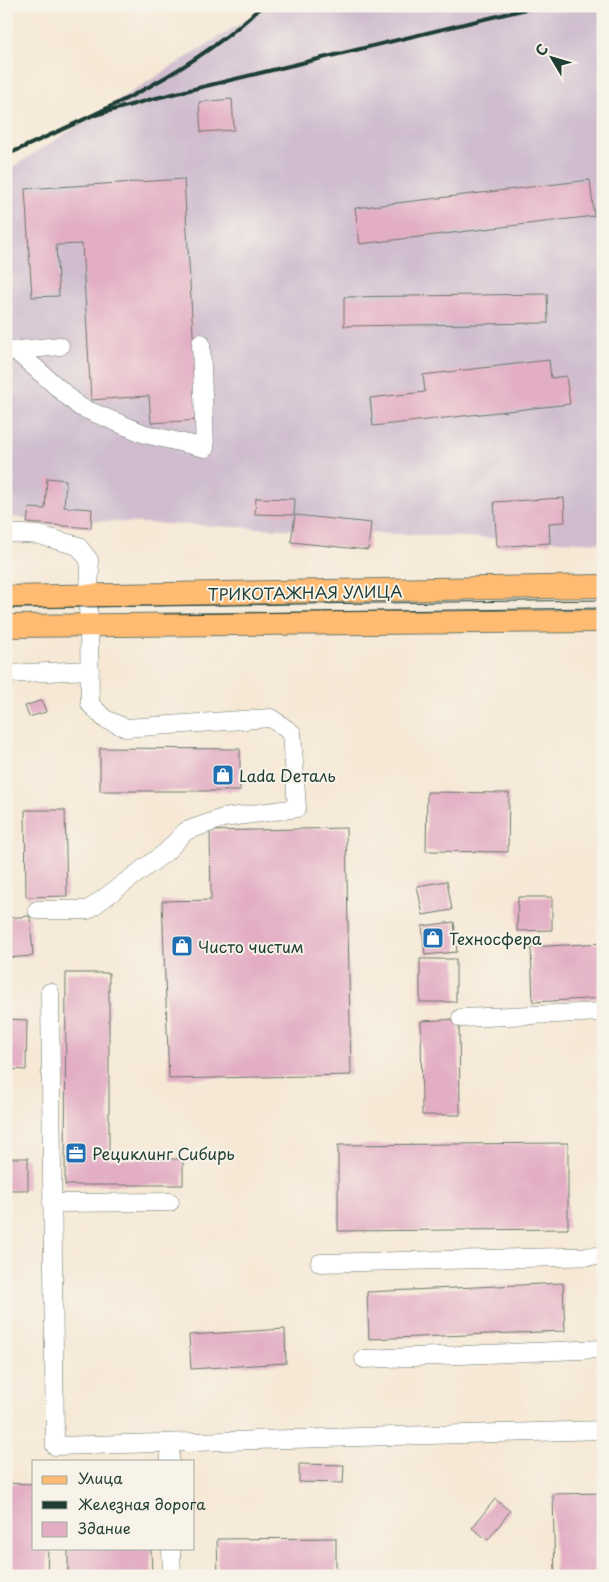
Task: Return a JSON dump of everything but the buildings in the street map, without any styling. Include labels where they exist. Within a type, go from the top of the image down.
[{"type":"main road","name":"ТРИКОТАЖНАЯ УЛИЦА","points":[[6,597],[603,586]]},
{"type":"main road","name":"ТРИКОТАЖНАЯ УЛИЦА","points":[[6,626],[603,621]]},
{"type":"lane","points":[[11,351],[80,407],[145,434],[205,448],[201,343]]},
{"type":"lane","points":[[11,351],[60,346]]},
{"type":"lane","points":[[6,533],[39,535],[78,546],[89,560],[90,704],[105,719],[126,728],[271,718],[292,733],[297,808],[223,818],[186,831],[166,852],[88,910],[37,910]]},
{"type":"lane","points":[[6,674],[90,670]]},
{"type":"lane","points":[[50,992],[55,1446],[603,1430]]},
{"type":"lane","points":[[461,1018],[603,1012]]},
{"type":"lane","points":[[52,1202],[170,1202]]},
{"type":"lane","points":[[320,1263],[603,1256]]},
{"type":"lane","points":[[364,1358],[603,1349]]},
{"type":"lane","points":[[170,1443],[170,1460]]},
{"type":"lane","points":[[172,1550],[172,1576]]},
{"type":"shaded area","points":[[268,6],[603,6],[603,543],[6,517],[6,171]]},
{"type":"tram line","points":[[6,608],[603,600]]},
{"type":"tram line","points":[[164,614],[603,608]]},
{"type":"railway","points":[[6,155],[73,125],[173,73],[234,31],[262,6]]},
{"type":"railway","points":[[95,115],[152,99],[539,6]]},
{"type":"place","name":"Lada Dеталь","points":[[223,775]]},
{"type":"place","name":"Техносфера","points":[[433,938]]},
{"type":"place","name":"Чисто чистим","points":[[182,946]]},
{"type":"place","name":"Рециклинг Сибирь","points":[[76,1153]]}]
